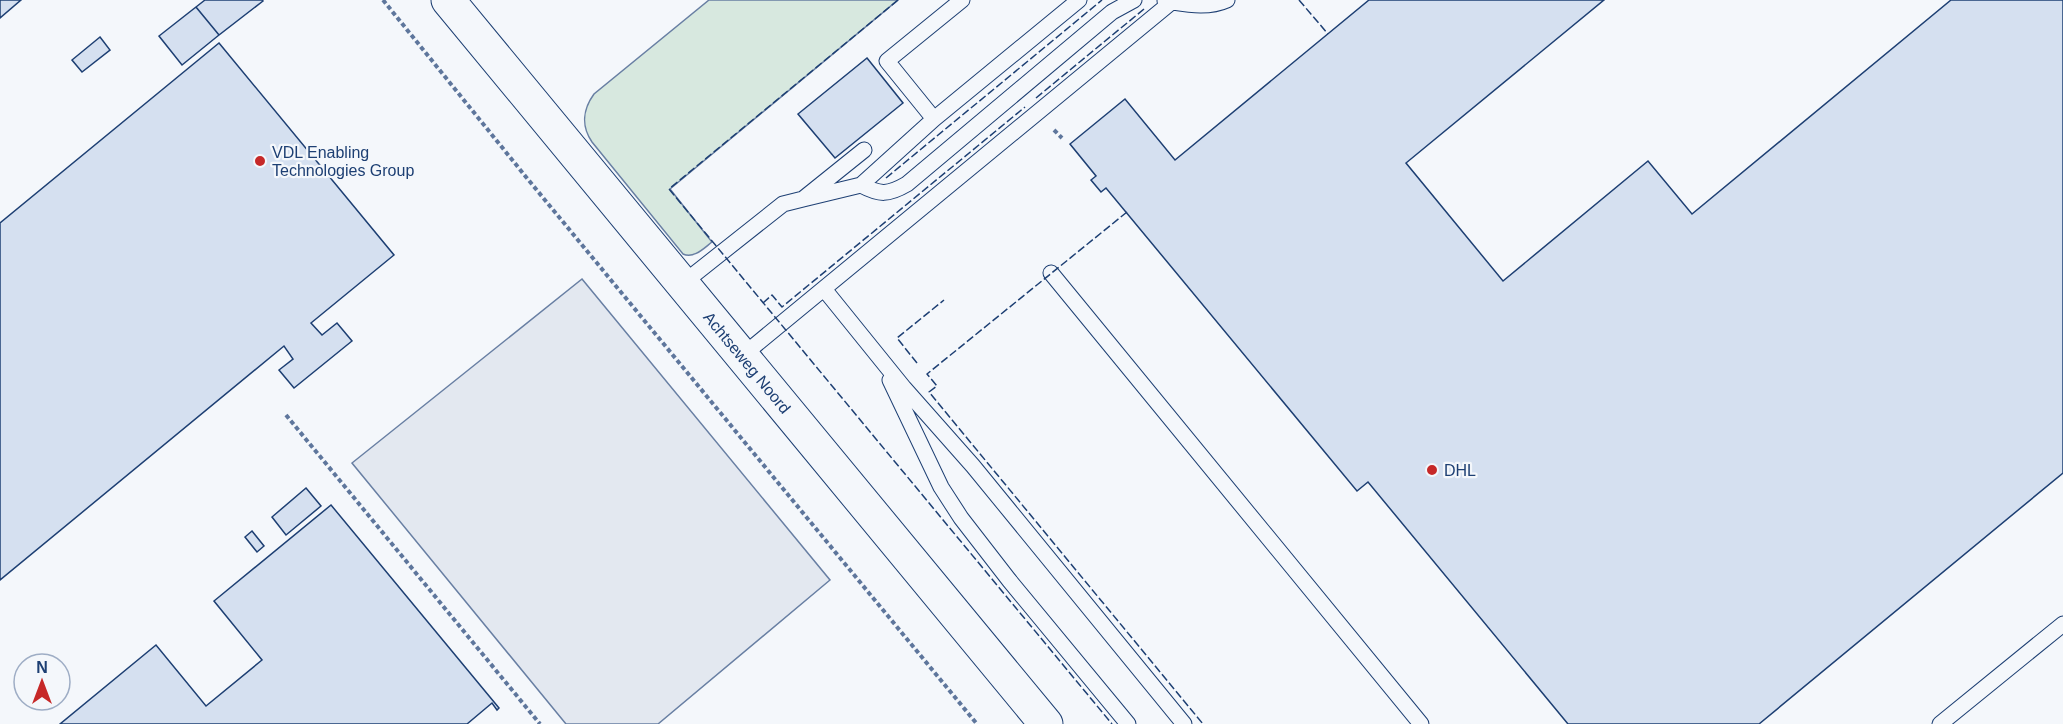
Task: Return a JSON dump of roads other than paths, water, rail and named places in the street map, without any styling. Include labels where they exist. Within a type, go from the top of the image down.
[{"type":"street","name":"Achtseweg Noord","points":[[448,0],[1046,724]]},
{"type":"lane","points":[[934,119],[887,61],[962,0]]},
{"type":"lane","points":[[682,284],[783,204],[861,185],[934,119],[1079,0]]},
{"type":"lane","points":[[861,185],[874,192],[884,193],[894,192],[907,184],[1112,12],[1134,0]]},
{"type":"lane","points":[[742,356],[1169,1],[1199,6],[1214,5],[1227,0]]},
{"type":"lane","points":[[803,199],[864,150]]},
{"type":"lane","points":[[1051,273],[1421,724]]},
{"type":"lane","points":[[824,289],[973,466],[1184,724]]},
{"type":"lane","points":[[881,359],[941,487],[961,518],[1128,724]]},
{"type":"lane","points":[[1940,724],[2063,624]]},
{"type":"place","name":"VDL Enabling Technologies Group","points":[[260,161]]},
{"type":"place","name":"DHL","points":[[1432,470]]}]
